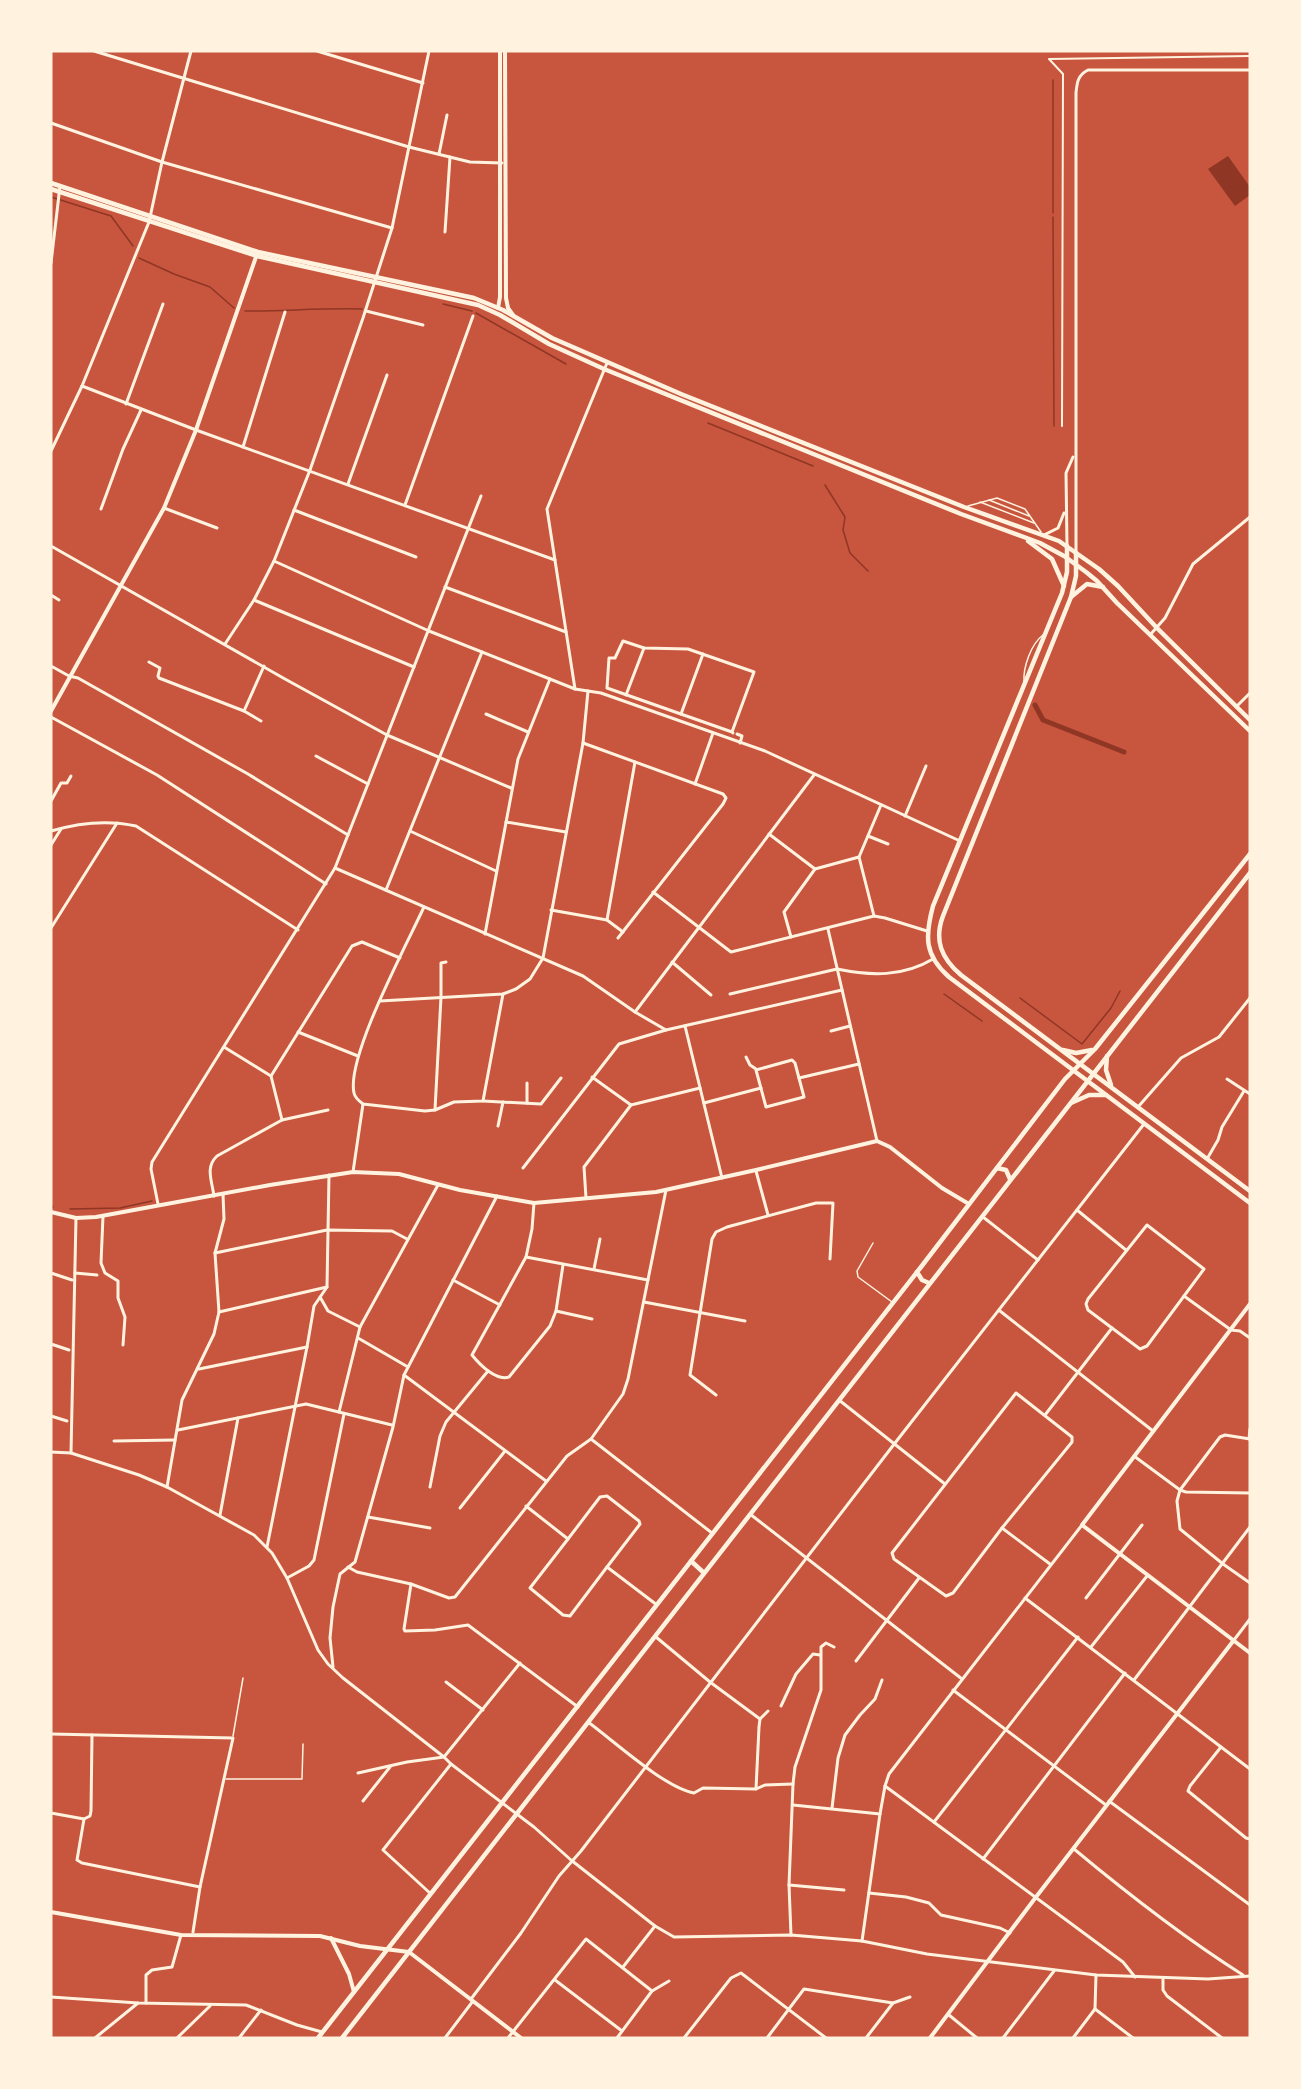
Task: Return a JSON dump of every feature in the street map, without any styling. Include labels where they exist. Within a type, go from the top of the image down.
[{"type":"main road","points":[[51,183],[60,189],[257,254],[474,298],[532,335],[604,369],[1040,543],[1067,558],[1103,587],[1250,731]]},
{"type":"main road","points":[[51,189],[60,189]]},
{"type":"main road","points":[[499,312],[513,316],[552,338],[718,409],[964,507],[1044,535],[1067,546],[1112,580],[1250,720]]},
{"type":"main road","points":[[1024,537],[1048,555],[1064,586]]},
{"type":"main road","points":[[1067,546],[1064,586],[933,906],[927,931],[928,946],[933,959],[949,977],[1250,1203]]},
{"type":"main road","points":[[1067,558],[1076,553]]},
{"type":"main road","points":[[1076,553],[1077,565],[1071,597],[964,861],[939,928],[938,940],[942,953],[961,975],[1250,1191]]},
{"type":"main road","points":[[1071,597],[1087,584],[1103,587]]},
{"type":"main road","points":[[961,842],[976,832]]},
{"type":"main road","points":[[961,842],[964,861]]},
{"type":"main road","points":[[318,2038],[1065,1079],[1095,1049],[1250,854]]},
{"type":"main road","points":[[342,2038],[1250,873]]},
{"type":"main road","points":[[1177,946],[1179,951],[1186,954]]},
{"type":"main road","points":[[1164,963],[1171,965],[1174,970]]},
{"type":"main road","points":[[1063,1050],[1076,1053],[1095,1049]]},
{"type":"main road","points":[[1107,1055],[1106,1070],[1112,1088]]},
{"type":"main road","points":[[1069,1104],[1089,1095],[1106,1095]]},
{"type":"main road","points":[[997,1168],[1006,1170],[1010,1179]]},
{"type":"main road","points":[[916,1272],[922,1280],[929,1283]]},
{"type":"main road","points":[[691,1561],[704,1573]]},
{"type":"street","points":[[94,51],[409,147],[470,162],[503,163]]},
{"type":"street","points":[[51,451],[82,386],[150,219],[162,162],[191,51]]},
{"type":"street","points":[[317,51],[423,83]]},
{"type":"street","points":[[225,644],[254,600],[274,561],[310,470],[366,311],[392,228],[429,51]]},
{"type":"street","points":[[500,51],[506,300],[513,316]]},
{"type":"street","points":[[499,312],[505,51]]},
{"type":"street","points":[[1062,426],[1063,74],[1048,59],[1250,56]]},
{"type":"street","points":[[1076,553],[1076,93],[1078,80],[1082,73],[1088,70],[1250,70]]},
{"type":"street","points":[[439,154],[447,115]]},
{"type":"street","points":[[51,123],[162,162],[392,228]]},
{"type":"street","points":[[445,232],[450,157]]},
{"type":"street","points":[[51,263],[60,189]]},
{"type":"street","points":[[51,711],[164,508],[196,430],[257,254]]},
{"type":"street","points":[[499,312],[506,300]]},
{"type":"street","points":[[126,404],[163,304]]},
{"type":"street","points":[[366,311],[423,325]]},
{"type":"street","points":[[243,447],[285,312]]},
{"type":"street","points":[[405,505],[473,316]]},
{"type":"street","points":[[575,689],[547,515],[548,505],[607,362]]},
{"type":"street","points":[[348,484],[387,375]]},
{"type":"street","points":[[82,386],[141,410],[555,560]]},
{"type":"street","points":[[101,509],[123,449],[141,410]]},
{"type":"street","points":[[1067,546],[1066,473],[1075,454]]},
{"type":"street","points":[[158,1204],[151,1169],[152,1162],[335,868],[481,496]]},
{"type":"street","points":[[164,508],[217,528]]},
{"type":"street","points":[[294,510],[416,557]]},
{"type":"street","points":[[1044,535],[1058,528],[1065,511]]},
{"type":"street","points":[[1150,635],[1165,618],[1193,564],[1250,517]]},
{"type":"street","points":[[51,546],[285,680],[387,735],[511,788]]},
{"type":"street","points":[[274,561],[429,631],[575,689],[601,693],[765,751],[961,842]]},
{"type":"street","points":[[446,587],[566,632]]},
{"type":"street","points":[[51,595],[59,600]]},
{"type":"street","points":[[254,600],[414,667]]},
{"type":"street","points":[[734,733],[754,672],[688,649],[644,648],[623,641],[615,658],[609,658],[607,688],[742,736],[740,743]]},
{"type":"street","points":[[626,695],[644,648]]},
{"type":"street","points":[[386,890],[482,652]]},
{"type":"street","points":[[681,714],[703,654]]},
{"type":"street","points":[[149,662],[160,668],[159,678],[244,711],[261,721]]},
{"type":"street","points":[[51,666],[69,676],[78,678],[238,768],[348,835]]},
{"type":"street","points":[[244,711],[264,666]]},
{"type":"street","points":[[485,933],[518,759],[550,679]]},
{"type":"street","points":[[380,1001],[502,994],[516,989],[530,979],[543,958],[583,743],[588,691]]},
{"type":"street","points":[[1236,707],[1250,693]]},
{"type":"street","points":[[486,714],[528,732]]},
{"type":"street","points":[[51,717],[157,775],[326,884]]},
{"type":"street","points":[[695,784],[713,733]]},
{"type":"street","points":[[583,743],[723,794],[726,800],[618,938]]},
{"type":"street","points":[[316,756],[368,784]]},
{"type":"street","points":[[608,920],[635,762]]},
{"type":"street","points":[[905,816],[926,766]]},
{"type":"street","points":[[635,1012],[814,775]]},
{"type":"street","points":[[51,801],[61,783],[67,783],[71,776]]},
{"type":"street","points":[[874,916],[859,857],[881,805]]},
{"type":"street","points":[[506,822],[566,832]]},
{"type":"street","points":[[51,831],[117,823],[136,826],[298,930]]},
{"type":"street","points":[[51,928],[117,823]]},
{"type":"street","points":[[51,845],[61,828]]},
{"type":"street","points":[[410,831],[496,871]]},
{"type":"street","points":[[769,834],[815,869]]},
{"type":"street","points":[[868,836],[888,844]]},
{"type":"street","points":[[791,938],[784,912],[815,869],[859,857]]},
{"type":"street","points":[[335,868],[583,976],[635,1012],[666,1030]]},
{"type":"street","points":[[653,892],[731,952],[874,916],[927,931]]},
{"type":"street","points":[[424,907],[380,1001],[358,1056],[354,1071],[354,1096],[363,1104],[435,1110],[454,1102],[541,1104],[561,1078]]},
{"type":"street","points":[[551,910],[608,920],[623,932]]},
{"type":"street","points":[[828,929],[877,1141]]},
{"type":"street","points":[[282,1120],[272,1076],[352,946],[362,942],[400,958]]},
{"type":"street","points":[[730,994],[837,969],[894,974],[920,967],[933,959]]},
{"type":"street","points":[[435,1110],[441,963],[446,962]]},
{"type":"street","points":[[672,962],[711,995]]},
{"type":"street","points":[[523,1168],[619,1044],[666,1030],[842,990]]},
{"type":"street","points":[[483,1101],[502,994]]},
{"type":"street","points":[[1138,1107],[1181,1058],[1219,1037],[1250,998]]},
{"type":"street","points":[[685,1026],[722,1178]]},
{"type":"street","points":[[831,1031],[850,1026]]},
{"type":"street","points":[[298,1032],[358,1056]]},
{"type":"street","points":[[224,1047],[272,1076]]},
{"type":"street","points":[[746,1057],[756,1070],[766,1107],[804,1096],[794,1060],[756,1070]]},
{"type":"street","points":[[799,1078],[859,1064]]},
{"type":"street","points":[[592,1077],[631,1105]]},
{"type":"street","points":[[1227,1079],[1250,1094]]},
{"type":"street","points":[[527,1103],[528,1083]]},
{"type":"street","points":[[586,1198],[585,1167],[631,1105],[700,1088]]},
{"type":"street","points":[[704,1102],[761,1088]]},
{"type":"street","points":[[1207,1159],[1218,1140],[1221,1127],[1244,1091]]},
{"type":"street","points":[[498,1126],[503,1102]]},
{"type":"street","points":[[353,1172],[363,1104]]},
{"type":"street","points":[[214,1196],[209,1168],[212,1161],[282,1120],[328,1110]]},
{"type":"street","points":[[445,2038],[571,1860],[581,1851],[645,1765],[1144,1124]]},
{"type":"street","points":[[51,1212],[76,1218],[103,1216],[158,1204],[353,1172],[399,1174],[476,1194],[534,1203],[666,1190],[877,1141],[890,1147],[942,1188],[969,1204]]},
{"type":"street","points":[[756,1170],[768,1215]]},
{"type":"street","points":[[267,1547],[314,1306],[327,1287],[329,1175]]},
{"type":"street","points":[[339,1412],[360,1327],[438,1185]]},
{"type":"street","points":[[348,1567],[357,1572],[411,1584],[449,1598],[455,1597],[567,1456],[591,1439],[623,1394],[628,1379],[666,1190]]},
{"type":"street","points":[[167,1487],[182,1400],[214,1334],[219,1312],[215,1253],[224,1220],[223,1194]]},
{"type":"street","points":[[333,1669],[330,1638],[333,1607],[340,1574],[355,1562],[393,1426],[404,1375],[497,1196]]},
{"type":"street","points":[[534,1203],[532,1229],[526,1257],[472,1355],[488,1370],[501,1378],[509,1377],[550,1326],[556,1311],[563,1265]]},
{"type":"street","points":[[716,1395],[690,1375],[712,1239],[716,1232],[768,1215],[816,1203],[833,1203],[830,1259]]},
{"type":"street","points":[[1077,1210],[1126,1250]]},
{"type":"street","points":[[103,1216],[102,1263],[105,1273],[118,1281],[118,1298],[125,1317],[123,1345]]},
{"type":"street","points":[[982,1216],[1038,1260]]},
{"type":"street","points":[[71,1453],[76,1218]]},
{"type":"street","points":[[1147,1225],[1203,1267],[1203,1271],[1143,1349],[1138,1348],[1088,1310],[1086,1304],[1126,1250],[1147,1225]]},
{"type":"street","points":[[215,1253],[327,1230],[392,1232],[408,1239]]},
{"type":"street","points":[[594,1269],[600,1239]]},
{"type":"street","points":[[526,1257],[649,1280]]},
{"type":"street","points":[[51,1273],[72,1280]]},
{"type":"street","points":[[75,1273],[97,1275]]},
{"type":"street","points":[[453,1280],[500,1305]]},
{"type":"street","points":[[219,1312],[327,1287]]},
{"type":"street","points":[[1184,1296],[1231,1330],[1239,1331],[1250,1338]]},
{"type":"street","points":[[320,1297],[328,1311],[360,1327]]},
{"type":"street","points":[[644,1302],[745,1321]]},
{"type":"street","points":[[862,1941],[880,1814],[889,1774],[1250,1304]]},
{"type":"street","points":[[556,1311],[592,1318]]},
{"type":"street","points":[[1000,1311],[1153,1431]]},
{"type":"street","points":[[1046,1415],[1112,1328]]},
{"type":"street","points":[[358,1338],[408,1368]]},
{"type":"street","points":[[51,1344],[69,1350]]},
{"type":"street","points":[[199,1369],[307,1347]]},
{"type":"street","points":[[430,1487],[440,1436],[452,1411],[488,1370]]},
{"type":"street","points":[[404,1375],[546,1481]]},
{"type":"street","points":[[1014,1394],[1019,1394],[1072,1437],[1072,1442],[1002,1527],[951,1595],[946,1596],[894,1559],[892,1553],[945,1484],[1014,1394]]},
{"type":"street","points":[[838,1400],[945,1484]]},
{"type":"street","points":[[178,1430],[309,1404],[393,1426]]},
{"type":"street","points":[[287,1578],[309,1566],[314,1560],[344,1414]]},
{"type":"street","points":[[51,1416],[67,1421]]},
{"type":"street","points":[[220,1515],[238,1418]]},
{"type":"street","points":[[1250,1429],[1249,1439],[1223,1435],[1179,1490],[1177,1501],[1180,1529],[1250,1583]]},
{"type":"street","points":[[591,1439],[712,1533]]},
{"type":"street","points":[[114,1441],[176,1440]]},
{"type":"street","points":[[460,1508],[505,1451]]},
{"type":"street","points":[[51,1452],[71,1453],[140,1475],[167,1487],[254,1535],[267,1547],[287,1578],[318,1650],[333,1669],[517,1814],[654,1926],[669,1935],[680,1938],[791,1935],[862,1941],[927,1954],[1096,1975],[1208,1979],[1250,1976]]},
{"type":"street","points":[[1134,1456],[1179,1490],[1250,1493]]},
{"type":"street","points":[[607,1496],[640,1524],[570,1616],[563,1615],[530,1588],[568,1539],[600,1497],[607,1496]]},
{"type":"street","points":[[526,1506],[568,1539]]},
{"type":"street","points":[[750,1514],[962,1679]]},
{"type":"street","points":[[368,1517],[430,1528]]},
{"type":"street","points":[[1082,1525],[1250,1653]]},
{"type":"street","points":[[1086,1598],[1142,1525]]},
{"type":"street","points":[[1002,1527],[1050,1564]]},
{"type":"street","points":[[1134,1680],[1250,1529]]},
{"type":"street","points":[[607,1567],[657,1605]]},
{"type":"street","points":[[1091,1647],[1148,1575]]},
{"type":"street","points":[[856,1661],[919,1578]]},
{"type":"street","points":[[411,1584],[405,1631],[435,1630],[468,1625],[578,1707]]},
{"type":"street","points":[[1025,1598],[1250,1769]]},
{"type":"street","points":[[930,2038],[1250,1619]]},
{"type":"street","points":[[655,1636],[760,1719]]},
{"type":"street","points":[[934,1822],[1078,1637]]},
{"type":"street","points":[[791,1935],[789,1885],[795,1767],[821,1690],[821,1647],[824,1643],[834,1647]]},
{"type":"street","points":[[781,1706],[796,1674],[813,1654],[820,1654]]},
{"type":"street","points":[[358,1773],[391,1765],[444,1757],[520,1663]]},
{"type":"street","points":[[983,1859],[1125,1673]]},
{"type":"street","points":[[832,1808],[838,1758],[845,1735],[875,1699],[882,1680]]},
{"type":"street","points":[[446,1682],[483,1710]]},
{"type":"street","points":[[953,1690],[1054,1767],[1250,1905]]},
{"type":"street","points":[[756,1789],[760,1719],[768,1711]]},
{"type":"street","points":[[588,1722],[645,1765],[679,1788],[689,1792],[703,1788],[756,1789],[765,1785],[793,1784]]},
{"type":"street","points":[[51,1734],[233,1738],[200,1887],[193,1934]]},
{"type":"street","points":[[51,1813],[84,1819],[90,1816],[92,1735]]},
{"type":"street","points":[[1221,1747],[1188,1791],[1250,1839]]},
{"type":"street","points":[[431,1894],[382,1850],[451,1764]]},
{"type":"street","points":[[363,1800],[391,1765]]},
{"type":"street","points":[[885,1786],[1123,1962],[1136,1977]]},
{"type":"street","points":[[793,1805],[880,1814]]},
{"type":"street","points":[[84,1819],[77,1857],[79,1862],[200,1887]]},
{"type":"street","points":[[1074,1849],[1144,1907],[1244,1976]]},
{"type":"street","points":[[789,1885],[844,1890]]},
{"type":"street","points":[[869,1893],[906,1897],[929,1903],[940,1915],[1000,1928],[1010,1933]]},
{"type":"street","points":[[51,1912],[181,1935],[331,1937],[360,1946],[409,1952],[521,2038]]},
{"type":"street","points":[[623,1967],[654,1926]]},
{"type":"street","points":[[146,2003],[146,1975],[152,1970],[172,1967],[181,1935]]},
{"type":"street","points":[[331,1937],[349,1974],[354,1992]]},
{"type":"street","points":[[508,2038],[586,1939],[652,1991]]},
{"type":"street","points":[[1003,2038],[1054,1971]]},
{"type":"street","points":[[684,2038],[728,1981],[734,1975],[741,1973],[826,2038]]},
{"type":"street","points":[[1073,2038],[1095,2009],[1096,1975]]},
{"type":"street","points":[[1163,1978],[1162,1990],[1167,1996],[1222,2038]]},
{"type":"street","points":[[555,1980],[622,2031]]},
{"type":"street","points":[[617,2038],[652,1991],[669,1981]]},
{"type":"street","points":[[767,2038],[804,1989],[893,2003],[910,1997]]},
{"type":"street","points":[[51,1997],[138,2003],[246,2005],[322,2032]]},
{"type":"street","points":[[95,2038],[138,2003]]},
{"type":"street","points":[[866,2038],[893,2003]]},
{"type":"street","points":[[177,2038],[211,2005]]},
{"type":"street","points":[[1095,2009],[1133,2038]]},
{"type":"street","points":[[239,2038],[261,2010]]},
{"type":"street","points":[[949,2014],[977,2038]]},
{"type":"lane","points":[[964,507],[997,498],[1024,508],[1044,535]]},
{"type":"lane","points":[[988,500],[1030,516]]},
{"type":"lane","points":[[980,502],[1035,523]]},
{"type":"lane","points":[[873,1243],[857,1271],[858,1277],[892,1303]]},
{"type":"lane","points":[[233,1738],[243,1678]]},
{"type":"lane","points":[[225,1779],[302,1779],[303,1744]]},
{"type":"shaded area","points":[[1228,156],[1250,187],[1250,195],[1235,206],[1208,169]]},
{"type":"waterway","points":[[1053,80],[1053,213]]},
{"type":"waterway","points":[[51,197],[111,216],[133,246]]},
{"type":"waterway","points":[[1053,217],[1054,426]]},
{"type":"waterway","points":[[139,258],[210,287],[234,308]]},
{"type":"waterway","points":[[443,304],[472,311]]},
{"type":"waterway","points":[[245,311],[362,309]]},
{"type":"waterway","points":[[476,313],[566,364]]},
{"type":"waterway","points":[[708,423],[813,466]]},
{"type":"waterway","points":[[825,485],[845,517],[843,530],[850,553],[868,571]]},
{"type":"waterway","points":[[1035,705],[1043,720],[1124,752]]},
{"type":"waterway","points":[[1020,998],[1082,1044],[1111,1008],[1120,991]]},
{"type":"waterway","points":[[944,994],[982,1021]]},
{"type":"waterway","points":[[70,1209],[120,1208],[152,1201]]}]
